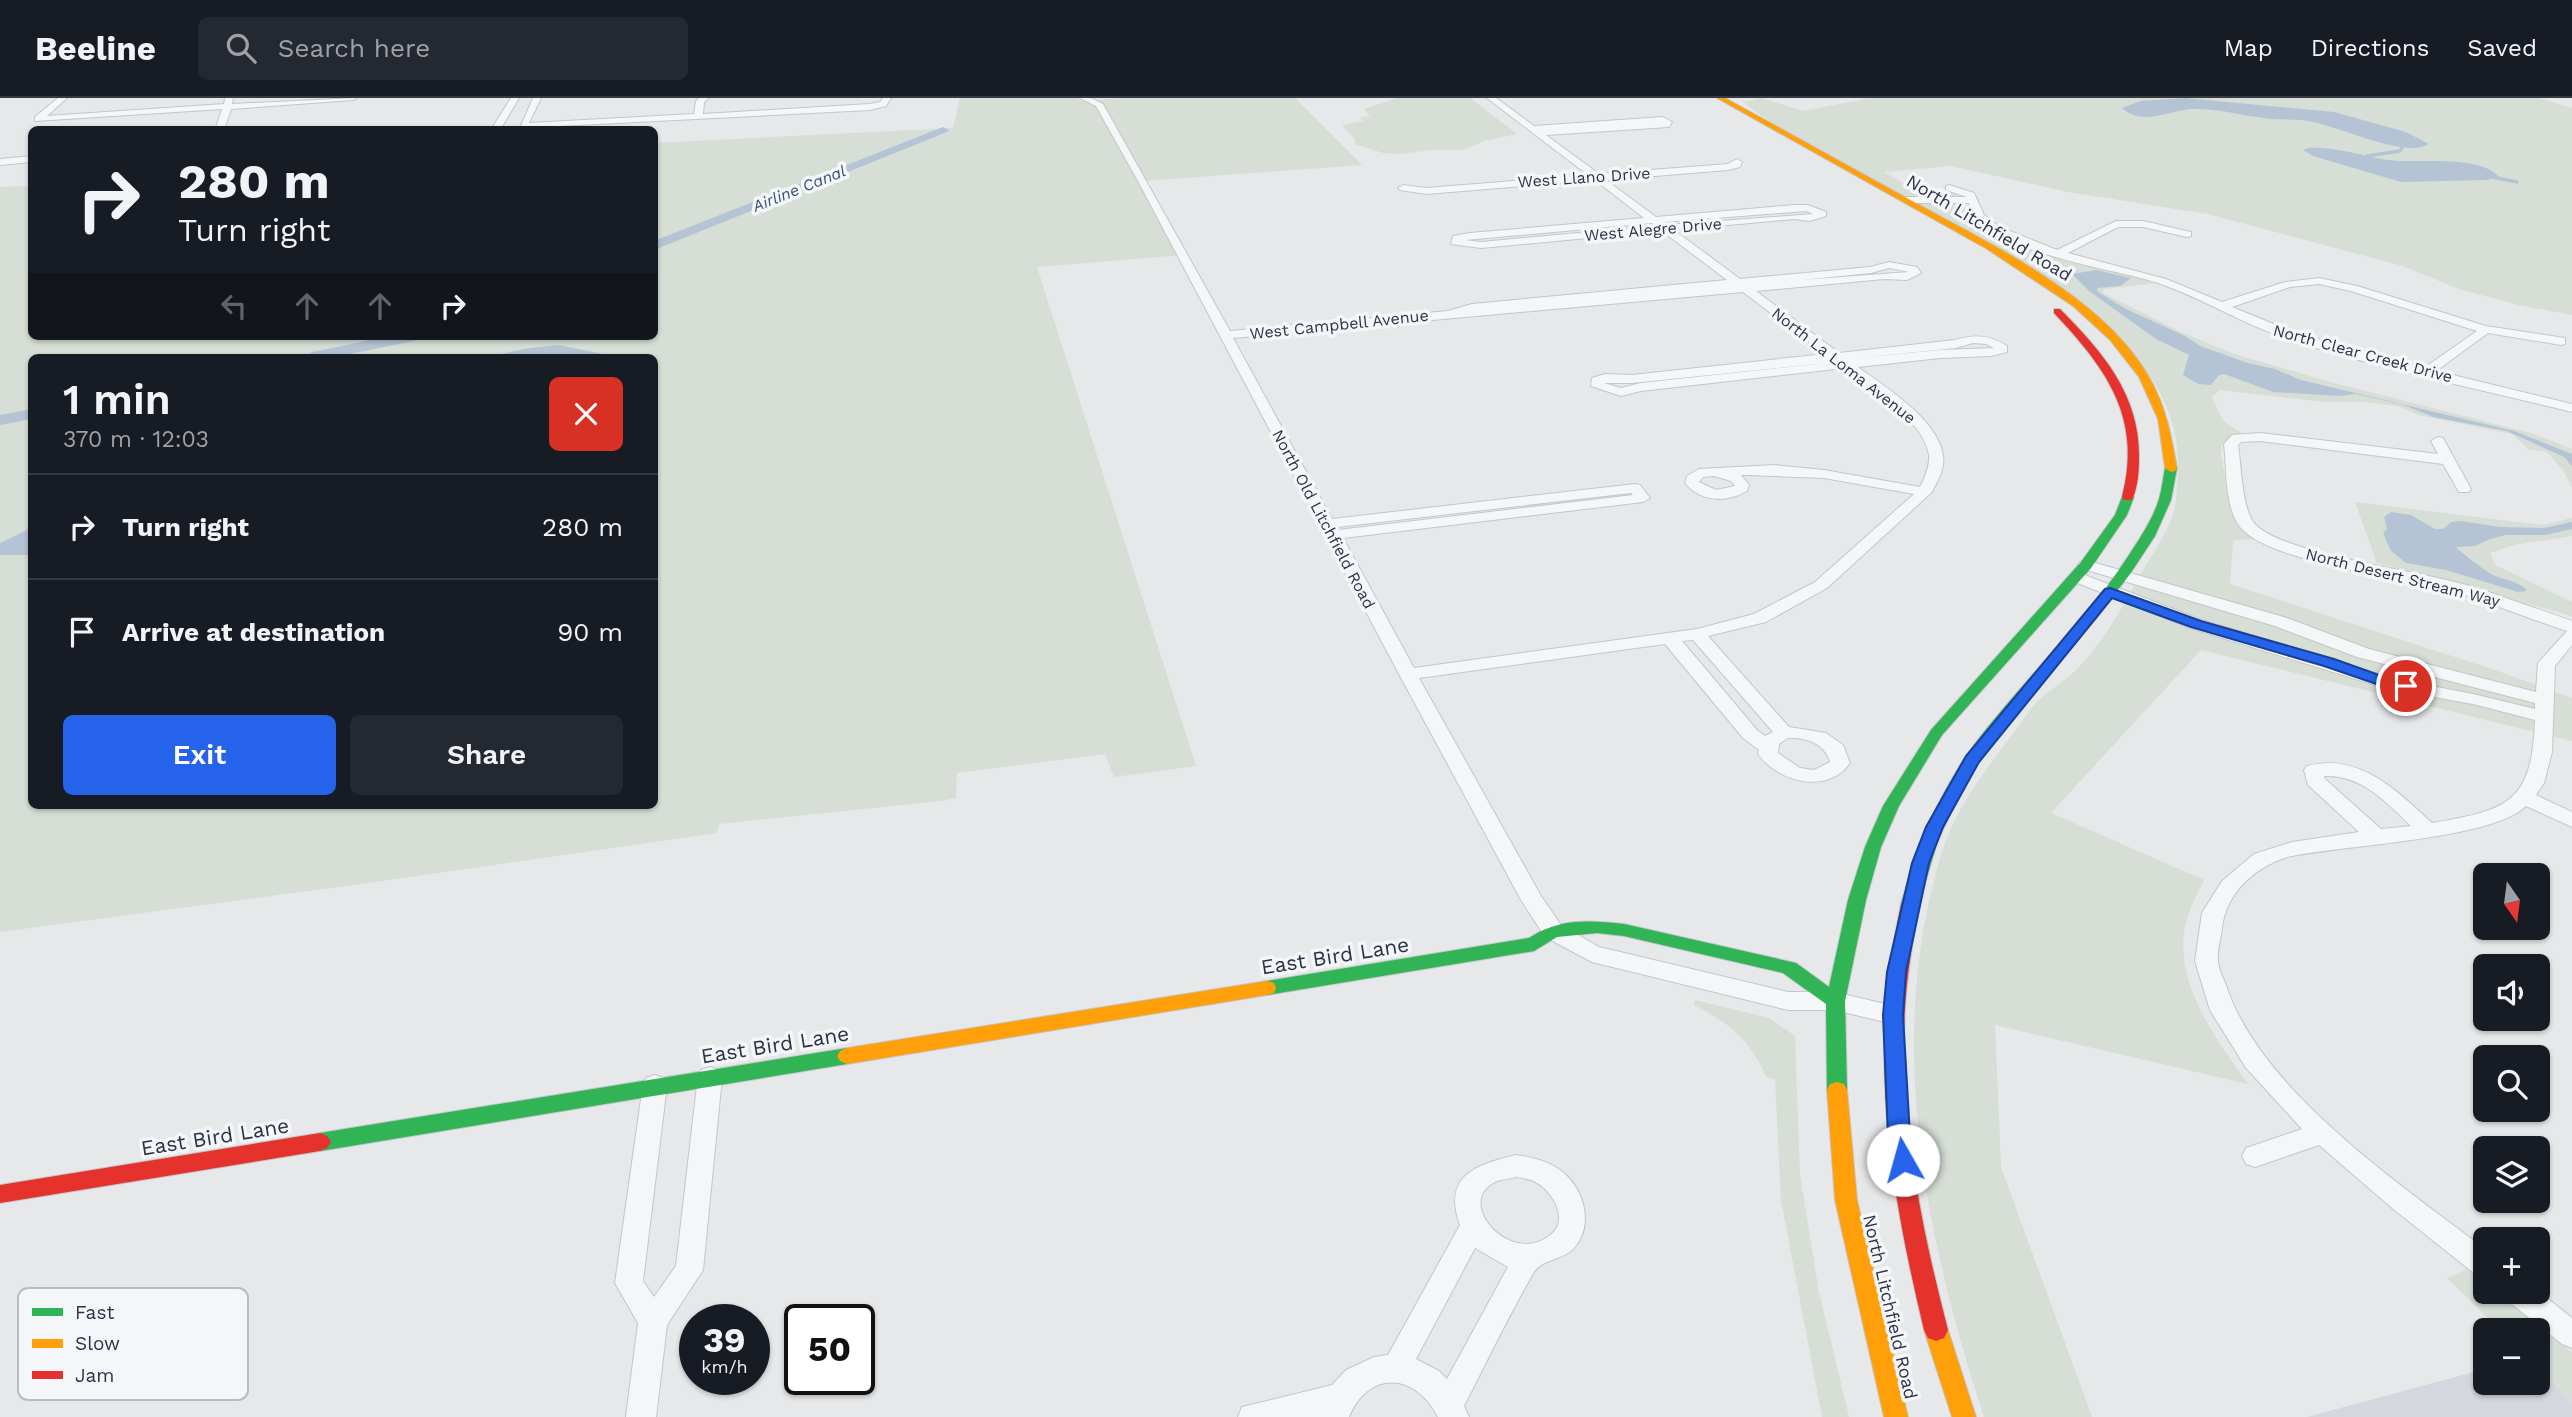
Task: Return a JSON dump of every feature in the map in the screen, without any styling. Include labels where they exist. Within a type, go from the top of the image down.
[{"type":"main road","name":"North Litchfield Road","points":[[1700,98],[2009,274],[2062,315],[2090,345],[2123,394],[2135,443],[2134,469],[2121,515],[2081,571],[1936,733],[1891,806],[1873,847],[1857,900],[1835,1001],[1836,1096],[1846,1200],[1896,1417]]},
{"type":"main road","name":"North Litchfield Road","points":[[1720,98],[2025,268],[2059,291],[2101,326],[2141,374],[2154,398],[2164,426],[2169,452],[2171,481],[2168,496],[2150,536],[2110,592],[1972,760],[1935,827],[1921,863],[1896,972],[1893,1015],[1899,1136],[1918,1249],[1936,1331],[1964,1417]]},
{"type":"main road","name":"North Old Litchfield Road","points":[[1553,931],[1597,926],[1624,930],[1789,968],[1835,1001]]},
{"type":"main road","name":"East Bird Lane","points":[[0,1194],[1490,952],[1534,944],[1553,931]]},
{"type":"street","points":[[63,98],[38,118],[228,101],[352,98]]},
{"type":"street","points":[[498,126],[515,98]]},
{"type":"street","points":[[523,126],[537,98]]},
{"type":"street","points":[[698,117],[700,101],[705,98]]},
{"type":"street","points":[[548,126],[874,106],[883,104],[887,98]]},
{"type":"street","name":"North La Loma Avenue","points":[[1408,674],[1697,635],[1760,618],[1821,585],[1925,492],[1935,471],[1936,455],[1930,438],[1906,409],[1492,98]]},
{"type":"street","name":"North Old Litchfield Road","points":[[1094,100],[1528,892],[1553,931],[1592,954],[1788,1001],[1835,1001],[1893,1015]]},
{"type":"street","points":[[222,126],[228,101]]},
{"type":"street","points":[[1535,131],[1663,120],[1669,124],[1604,126]]},
{"type":"street","points":[[0,162],[28,159]]},
{"type":"street","name":"West Llano Drive","points":[[1494,181],[1415,191],[1403,188],[1416,183],[1494,181],[1738,164],[1725,160],[1668,168]]},
{"type":"street","name":"North Clear Creek Drive","points":[[1949,188],[1971,195],[1982,219],[2002,232],[2032,245],[2158,280],[2286,334],[2572,408]]},
{"type":"street","points":[[1905,200],[1973,200]]},
{"type":"street","name":"West Alegre Drive","points":[[1556,234],[1470,236],[1457,238],[1455,242],[1481,245],[1556,234],[1742,218],[1808,208],[1822,214],[1809,218],[1742,218]]},
{"type":"street","points":[[2059,253],[2116,224],[2143,224],[2187,234]]},
{"type":"street","name":"West Campbell Avenue","points":[[1225,335],[1453,313],[1507,311],[1611,298],[1829,278],[1907,277],[1915,273],[1913,269],[1889,265],[1829,278]]},
{"type":"street","points":[[2223,306],[2289,284],[2319,281],[2353,288],[2484,329],[2561,341]]},
{"type":"street","points":[[2428,371],[2482,334],[2484,329]]},
{"type":"street","points":[[1717,374],[1621,392],[1598,386],[1597,381],[1605,378],[1717,374],[1934,351]]},
{"type":"street","name":"North Desert Stream Way","points":[[2449,460],[2260,437],[2237,438],[2231,444],[2239,506],[2247,525],[2265,537],[2317,558],[2385,570],[2460,588],[2572,627]]},
{"type":"street","points":[[2438,441],[2464,489]]},
{"type":"street","points":[[1740,481],[1742,488],[1738,492],[1725,495],[1708,493],[1692,483],[1692,479],[1699,473],[1749,470],[1925,492]]},
{"type":"street","points":[[1723,473],[1740,481],[1814,477],[1913,503]]},
{"type":"street","points":[[1329,529],[1551,503],[1635,488],[1643,498],[1551,503]]},
{"type":"street","points":[[2081,571],[2121,575],[2281,622],[2363,653],[2424,667],[2543,708]]},
{"type":"street","points":[[2081,571],[2110,592],[2196,624],[2390,684],[2543,708]]},
{"type":"street","points":[[1697,635],[1784,733]]},
{"type":"street","points":[[2473,1255],[2323,1133],[2269,1080],[2244,1048],[2219,1005],[2206,965],[2205,932],[2220,898],[2239,875],[2271,855],[2429,831],[2487,818],[2512,808],[2524,797],[2542,765],[2547,663],[2572,635]]},
{"type":"street","points":[[1670,638],[1750,734],[1767,747],[1774,761],[1793,773],[1806,775],[1828,774],[1840,763],[1836,749],[1829,743],[1807,734],[1784,733],[1770,741],[1767,747]]},
{"type":"street","points":[[2357,672],[2363,653]]},
{"type":"street","points":[[2421,688],[2424,667]]},
{"type":"street","points":[[2377,837],[2315,781],[2314,770],[2333,767],[2358,773],[2383,790],[2429,831]]},
{"type":"street","points":[[2524,797],[2572,820]]},
{"type":"street","points":[[641,1417],[653,1321],[689,1270],[710,1077]]},
{"type":"street","points":[[653,1321],[629,1283],[655,1086]]},
{"type":"street","points":[[2255,1156],[2323,1133]]},
{"type":"street","points":[[1499,1167],[1533,1169],[1550,1177],[1571,1203],[1573,1218],[1570,1233],[1560,1245],[1546,1254],[1528,1257],[1495,1250],[1472,1228],[1466,1213],[1466,1198],[1473,1184],[1484,1174],[1499,1167]]},
{"type":"street","points":[[1395,1368],[1472,1228]]},
{"type":"street","points":[[1452,1410],[1528,1257]]},
{"type":"street","points":[[2533,1304],[2572,1335]]},
{"type":"street","points":[[1253,1417],[1337,1407],[1349,1384],[1363,1374],[1378,1369],[1395,1368],[1427,1378],[1440,1389],[1452,1410]]},
{"type":"shaded area","points":[[960,98],[1078,98],[1079,101],[1121,98],[1295,98],[1362,165],[1144,181],[1182,255],[1037,267],[1196,766],[1114,777],[1105,754],[957,773],[956,798],[941,801],[719,824],[717,833],[0,932],[0,187],[28,186],[28,340],[658,340],[658,143],[953,128]]},
{"type":"shaded area","points":[[1397,98],[1470,98],[1517,134],[1484,141],[1464,150],[1400,154],[1383,153],[1355,144],[1355,139],[1342,125],[1363,121],[1360,117],[1370,116],[1364,109]]},
{"type":"shaded area","points":[[1762,98],[1803,111],[1870,98],[2539,98],[2572,108],[2572,315],[2518,305],[2456,288],[2403,266],[2208,214],[2068,192],[1951,166],[1884,172],[1915,189],[1954,193],[1970,216],[2002,238],[2156,283],[2104,289],[2103,293],[2181,332],[2234,354],[2334,383],[2531,433],[2572,449],[2572,487],[2563,470],[2547,452],[2528,449],[2512,434],[2419,415],[2398,406],[2364,402],[2325,402],[2220,390],[2212,397],[2223,421],[2242,433],[2222,444],[2221,456],[2234,519],[2258,539],[2233,540],[2230,584],[2495,670],[2572,698],[2572,741],[2201,650],[2051,813],[2204,880],[2188,915],[2183,938],[2184,961],[2198,1005],[2248,1084],[1995,1025],[2001,1167],[2092,1417],[1984,1417],[1944,1279],[1929,1208],[1919,1137],[1914,1065],[1916,994],[1925,923],[1948,836],[1981,777],[2031,709],[2076,670],[2099,643],[2160,542],[2175,506],[2178,458],[2175,432],[2167,407],[2140,363],[2123,342],[2083,304],[1774,125],[1743,102]]},
{"type":"shaded area","points":[[2355,502],[2542,525],[2572,518],[2572,536],[2514,545],[2490,553],[2495,565],[2572,602],[2572,616],[2377,563]]},
{"type":"shaded area","points":[[1695,1000],[1769,1018],[1795,1036],[1800,1175],[1819,1292],[1849,1417],[1822,1417],[1781,1200],[1775,1079],[1767,1078],[1754,1053],[1738,1034],[1694,1005]]},
{"type":"shaded area","points":[[2469,1268],[2473,1271],[2473,1304],[2447,1278]]},
{"type":"shaded area","points":[[2474,1304],[2513,1304],[2530,1318],[2488,1318]]},
{"type":"shaded area","points":[[2550,1334],[2572,1352],[2572,1403],[2550,1380]]},
{"type":"shaded area","points":[[2473,1372],[2473,1395],[2550,1395],[2550,1380],[2572,1403],[2572,1417],[2307,1417]]},
{"type":"water","points":[[2185,98],[2334,112],[2406,132],[2429,144],[2417,148],[2403,147],[2314,122],[2262,118],[2217,110],[2193,109],[2147,117],[2130,114],[2122,108],[2141,101]]},
{"type":"water","points":[[2303,150],[2338,150],[2388,160],[2462,162],[2489,169],[2498,176],[2488,180],[2401,182],[2313,156]]},
{"type":"water","points":[[2096,270],[2131,278],[2120,286],[2097,288],[2098,292],[2200,346],[2248,363],[2275,369],[2301,380],[2514,431],[2572,454],[2572,466],[2564,457],[2507,431],[2433,417],[2404,405],[2356,394],[2339,396],[2273,392],[2224,374],[2219,375],[2211,385],[2198,384],[2183,375],[2189,355],[2156,339],[2089,291],[2072,274]]},
{"type":"water","points":[[559,345],[602,354],[502,354]]},
{"type":"water","points":[[2391,512],[2411,515],[2435,529],[2443,529],[2451,522],[2461,521],[2500,527],[2544,528],[2572,522],[2572,529],[2545,535],[2506,535],[2475,546],[2456,547],[2490,573],[2526,589],[2518,592],[2446,570],[2406,563],[2391,551],[2383,533],[2387,529],[2384,517]]},
{"type":"water","points":[[28,529],[28,555],[0,555],[0,543]]},
{"type":"waterway","name":"Airline Canal","points":[[658,244],[943,130]]},
{"type":"waterway","points":[[2362,160],[2367,156],[2400,151],[2403,146]]},
{"type":"waterway","points":[[2488,176],[2517,182]]},
{"type":"waterway","name":"Airline Canal","points":[[327,354],[395,340]]},
{"type":"waterway","name":"Airline Canal","points":[[0,420],[28,415]]},
{"type":"traffic: fast","points":[[1910,904],[1929,843],[1967,768],[2001,722],[2123,574],[2148,536],[2165,500],[2171,468]]},
{"type":"traffic: fast","points":[[1837,1090],[1835,1001],[1857,900],[1873,847],[1891,806],[1936,733],[2086,565],[2121,515],[2128,497]]},
{"type":"traffic: fast","points":[[1267,988],[1534,944],[1553,931],[1597,927],[1624,930],[1789,968],[1835,1001]]},
{"type":"traffic: fast","points":[[320,1142],[847,1056]]},
{"type":"traffic: slow","points":[[1720,98],[1990,247],[2076,304],[2114,338],[2144,376],[2164,419],[2171,468]]},
{"type":"traffic: slow","points":[[847,1056],[1267,988]]},
{"type":"traffic: slow","points":[[1837,1090],[1846,1200],[1896,1417]]},
{"type":"traffic: slow","points":[[1936,1330],[1964,1417]]},
{"type":"traffic: jam","points":[[2057,311],[2102,361],[2123,398],[2134,441],[2128,497]]},
{"type":"traffic: jam","points":[[1910,904],[1900,957],[1895,1010],[1897,1118],[1912,1225],[1936,1330]]},
{"type":"traffic: jam","points":[[0,1194],[320,1142]]},
{"type":"route","points":[[1903,1160],[1899,1136],[1893,1015],[1896,972],[1921,863],[1935,827],[1972,760],[2110,592],[2196,624],[2390,684],[2406,686]]}]
